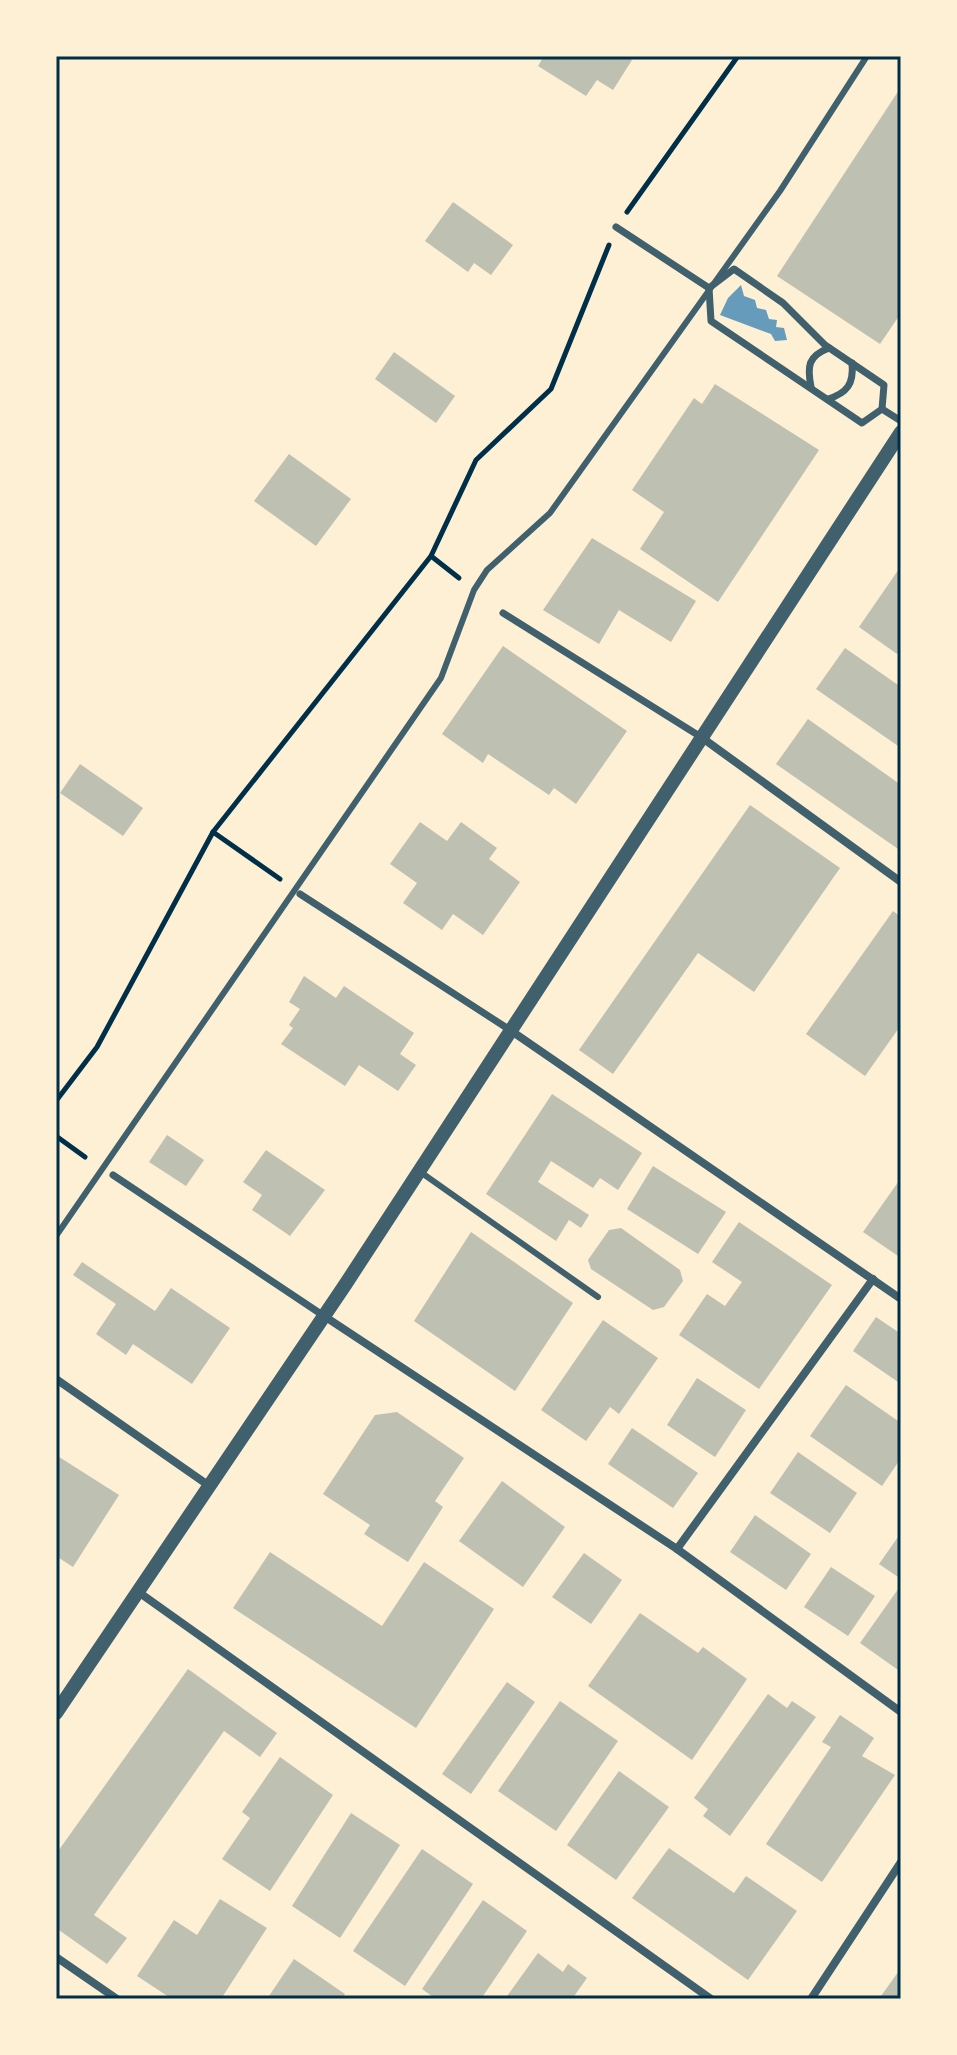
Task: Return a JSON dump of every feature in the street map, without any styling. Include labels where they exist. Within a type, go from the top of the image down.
[{"type":"street","points":[[616,227],[709,288]]},
{"type":"street","points":[[709,288],[734,269],[783,303],[829,348],[884,385],[882,409]]},
{"type":"street","points":[[709,288],[711,321],[862,423],[882,409]]},
{"type":"street","points":[[811,387],[809,361],[817,352],[829,348]]},
{"type":"street","points":[[828,399],[841,395],[849,388],[853,375],[852,363]]},
{"type":"street","points":[[882,409],[901,421]]},
{"type":"street","points":[[56,1713],[324,1316],[901,432]]},
{"type":"street","points":[[503,613],[701,737],[901,882]]},
{"type":"street","points":[[297,892],[510,1030],[901,1299]]},
{"type":"street","points":[[113,1175],[677,1549],[901,1712]]},
{"type":"street","points":[[677,1549],[873,1279]]},
{"type":"street","points":[[56,1379],[208,1485]]},
{"type":"street","points":[[137,1591],[711,1999]]},
{"type":"street","points":[[811,1999],[901,1862]]},
{"type":"street","points":[[56,1957],[117,1999]]},
{"type":"lane","points":[[56,1236],[297,892],[441,678],[474,590],[487,570],[550,513],[780,191],[867,56]]},
{"type":"lane","points":[[419,1171],[598,1297]]},
{"type":"path","points":[[56,1101],[97,1047],[213,832],[431,556],[476,460],[551,389],[616,227],[738,56]]},
{"type":"path","points":[[213,832],[297,892]]},
{"type":"water","points":[[741,285],[744,296],[755,300],[757,308],[766,310],[769,319],[777,320],[776,327],[784,328],[787,340],[775,341],[771,334],[720,315],[728,298]]},
{"type":"building","points":[[544,56],[626,56],[632,60],[613,90],[597,80],[586,96],[538,66]]},
{"type":"building","points":[[901,87],[901,313],[880,344],[777,276]]},
{"type":"building","points":[[453,202],[513,245],[491,275],[474,263],[468,272],[425,241]]},
{"type":"building","points":[[394,352],[455,396],[436,423],[375,379]]},
{"type":"building","points":[[715,384],[819,450],[718,602],[640,549],[664,512],[632,490],[694,398],[702,404]]},
{"type":"building","points":[[289,454],[351,499],[316,546],[254,501]]},
{"type":"building","points":[[592,538],[696,601],[671,642],[619,610],[599,644],[543,610]]},
{"type":"building","points":[[901,566],[901,648],[897,654],[859,627]]},
{"type":"building","points":[[503,646],[627,731],[576,804],[554,788],[549,795],[488,754],[483,763],[442,734]]},
{"type":"building","points":[[845,648],[901,687],[901,748],[816,689]]},
{"type":"building","points":[[808,719],[901,785],[901,851],[776,764]]},
{"type":"building","points":[[80,764],[143,808],[123,836],[60,793]]},
{"type":"building","points":[[750,805],[840,868],[754,992],[698,953],[613,1074],[579,1050]]},
{"type":"building","points":[[420,822],[447,841],[461,822],[497,848],[489,859],[520,882],[483,935],[453,914],[442,930],[403,903],[417,883],[390,864]]},
{"type":"building","points":[[893,911],[901,917],[901,1025],[865,1076],[806,1034]]},
{"type":"building","points":[[304,976],[336,998],[344,986],[414,1033],[400,1054],[416,1065],[398,1091],[359,1065],[345,1086],[281,1044],[293,1028],[289,1025],[300,1009],[289,1002]]},
{"type":"building","points":[[552,1094],[642,1153],[618,1190],[600,1178],[593,1188],[551,1161],[538,1182],[589,1215],[581,1228],[569,1220],[556,1241],[486,1194]]},
{"type":"building","points":[[167,1135],[204,1160],[186,1186],[149,1162]]},
{"type":"building","points":[[266,1150],[325,1190],[290,1236],[252,1210],[262,1195],[243,1182]]},
{"type":"building","points":[[653,1166],[726,1212],[698,1254],[627,1209]]},
{"type":"building","points":[[901,1178],[901,1258],[863,1232]]},
{"type":"building","points":[[739,1222],[832,1285],[759,1389],[679,1335],[707,1294],[725,1306],[742,1282],[712,1262]]},
{"type":"building","points":[[621,1228],[680,1270],[683,1281],[664,1307],[653,1310],[591,1269],[588,1260],[609,1230]]},
{"type":"building","points":[[471,1232],[573,1303],[515,1391],[414,1321]]},
{"type":"building","points":[[82,1262],[155,1311],[171,1288],[230,1328],[192,1384],[133,1344],[126,1355],[96,1334],[116,1304],[73,1275]]},
{"type":"building","points":[[876,1317],[901,1334],[901,1384],[853,1351]]},
{"type":"building","points":[[603,1320],[658,1358],[619,1414],[610,1407],[586,1441],[541,1410]]},
{"type":"building","points":[[697,1378],[746,1410],[715,1457],[667,1425]]},
{"type":"building","points":[[846,1385],[901,1423],[901,1458],[882,1486],[810,1436]]},
{"type":"building","points":[[397,1412],[464,1458],[435,1501],[443,1507],[408,1562],[364,1534],[370,1525],[323,1494],[375,1415]]},
{"type":"building","points":[[632,1428],[698,1473],[673,1508],[608,1464]]},
{"type":"building","points":[[798,1452],[857,1493],[830,1533],[770,1493]]},
{"type":"building","points":[[56,1455],[119,1495],[73,1567],[56,1556]]},
{"type":"building","points":[[502,1481],[565,1527],[523,1587],[459,1541]]},
{"type":"building","points":[[755,1515],[811,1554],[786,1590],[730,1552]]},
{"type":"building","points":[[898,1537],[901,1539],[901,1579],[879,1564]]},
{"type":"building","points":[[270,1552],[382,1626],[424,1562],[494,1609],[416,1728],[233,1608]]},
{"type":"building","points":[[584,1553],[622,1580],[591,1624],[552,1597]]},
{"type":"building","points":[[831,1567],[875,1596],[848,1636],[804,1607]]},
{"type":"building","points":[[901,1585],[901,1672],[860,1643]]},
{"type":"building","points":[[640,1613],[698,1653],[703,1647],[747,1679],[692,1760],[588,1686]]},
{"type":"building","points":[[188,1669],[277,1733],[260,1757],[224,1731],[94,1915],[127,1938],[107,1964],[56,1928],[56,1854]]},
{"type":"building","points":[[507,1682],[535,1702],[471,1794],[442,1774]]},
{"type":"building","points":[[768,1694],[787,1708],[792,1701],[816,1717],[730,1836],[703,1816],[708,1809],[694,1798]]},
{"type":"building","points":[[560,1701],[618,1741],[556,1831],[498,1791]]},
{"type":"building","points":[[840,1715],[874,1738],[862,1756],[895,1775],[822,1882],[766,1844],[831,1747],[822,1742]]},
{"type":"building","points":[[280,1757],[333,1795],[270,1891],[222,1859],[250,1818],[242,1812]]},
{"type":"building","points":[[619,1771],[669,1807],[616,1880],[567,1845]]},
{"type":"building","points":[[351,1813],[400,1845],[340,1938],[292,1906]]},
{"type":"building","points":[[669,1848],[734,1893],[746,1876],[797,1911],[748,1980],[632,1898]]},
{"type":"building","points":[[422,1849],[473,1884],[405,1986],[353,1951]]},
{"type":"building","points":[[220,1899],[267,1928],[221,1999],[172,1999],[137,1976],[174,1920],[197,1935]]},
{"type":"building","points":[[483,1900],[527,1931],[481,1999],[436,1999],[422,1989]]},
{"type":"building","points":[[538,1953],[563,1972],[568,1964],[587,1978],[572,1999],[505,1999]]},
{"type":"building","points":[[294,1959],[345,1994],[342,1999],[267,1999]]},
{"type":"building","points":[[901,1968],[901,1999],[885,1999],[881,1996]]}]
